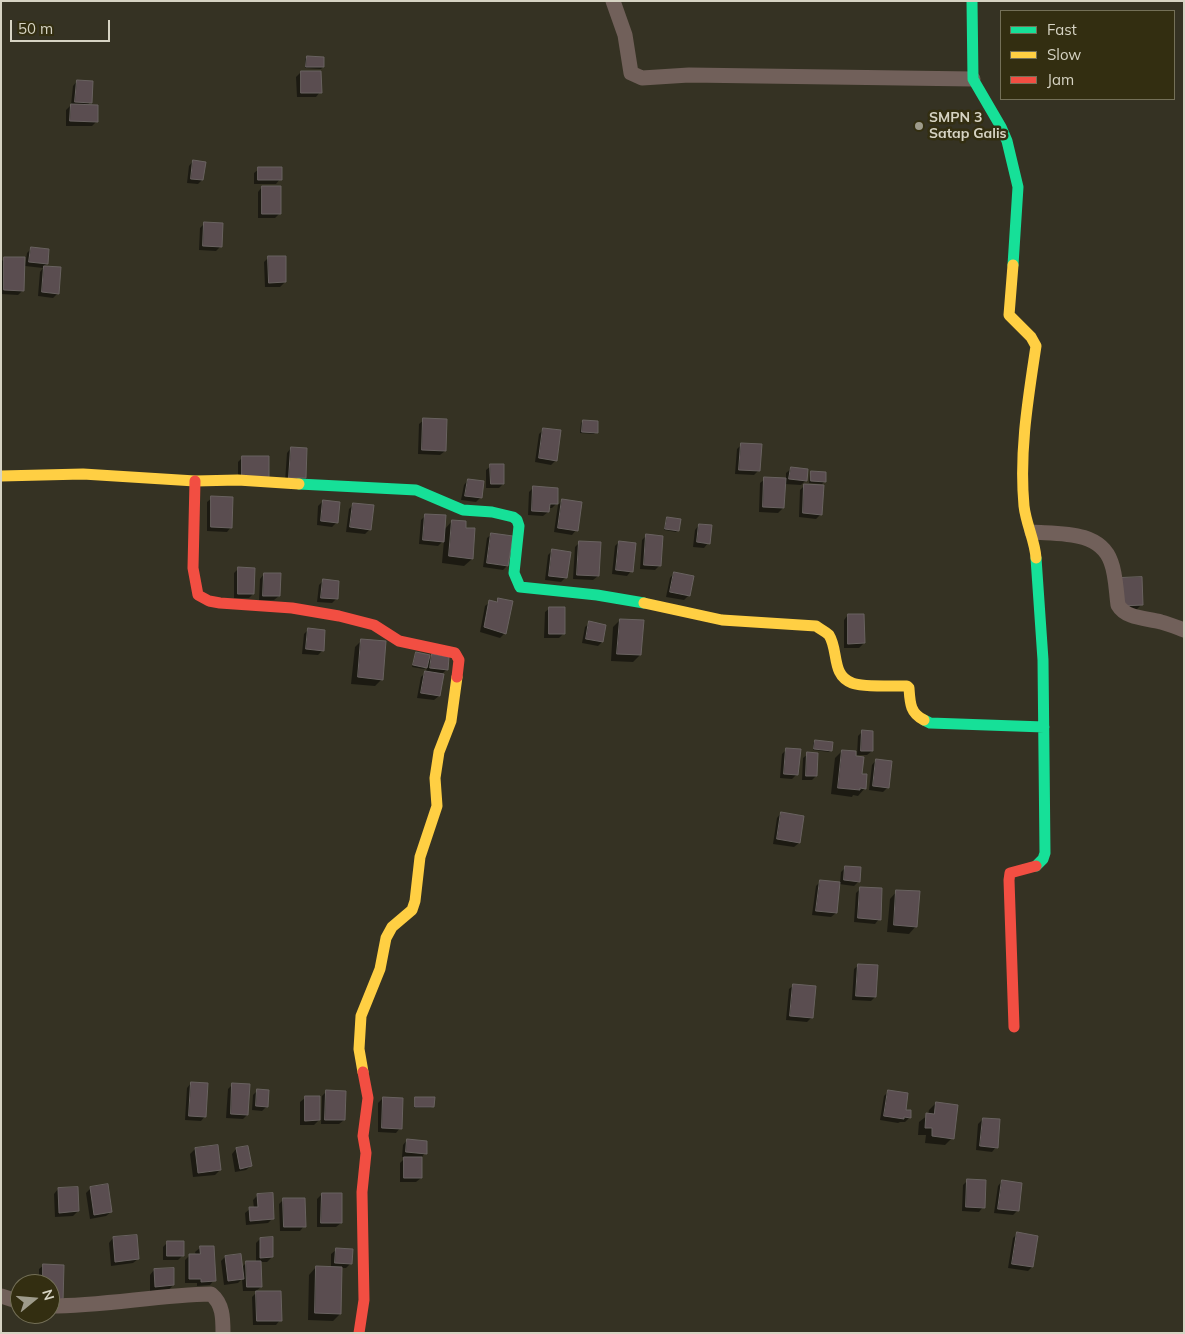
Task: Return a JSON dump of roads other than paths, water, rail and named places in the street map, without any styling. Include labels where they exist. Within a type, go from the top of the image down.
[{"type":"street","points":[[613,1],[625,35],[631,73],[642,78],[689,75],[973,79]]},
{"type":"street","points":[[972,1],[973,79],[1002,127],[1018,187],[1008,315],[1034,341],[1036,346],[1022,461],[1024,508],[1032,532],[1036,554],[1043,660],[1045,853],[1043,861],[1036,866],[1014,870],[1010,873],[1014,1027]]},
{"type":"street","points":[[1,476],[83,474],[195,481],[238,480],[416,490],[463,510],[492,512],[513,517],[517,520],[519,526],[514,573],[520,588],[597,595],[650,604],[722,620],[816,626],[827,633],[832,641],[838,670],[843,678],[853,684],[906,686],[909,688],[909,707],[921,719],[930,723],[1044,728]]},
{"type":"street","points":[[195,481],[193,568],[198,595],[205,601],[216,604],[245,604],[312,611],[344,617],[372,624],[399,641],[455,653],[460,660],[451,721],[440,752],[435,778],[437,806],[420,857],[415,901],[412,910],[392,926],[386,938],[380,969],[361,1016],[359,1049],[368,1098],[363,1136],[366,1153],[362,1192],[364,1300],[359,1333]]},
{"type":"street","points":[[1032,532],[1070,534],[1093,540],[1105,550],[1111,562],[1118,605],[1121,609],[1130,615],[1162,622],[1184,630]]},
{"type":"street","points":[[60,1306],[211,1294],[220,1305],[223,1317],[223,1333]]},
{"type":"place","name":"SMPN 3 Satap Galis","points":[[919,126]]}]
